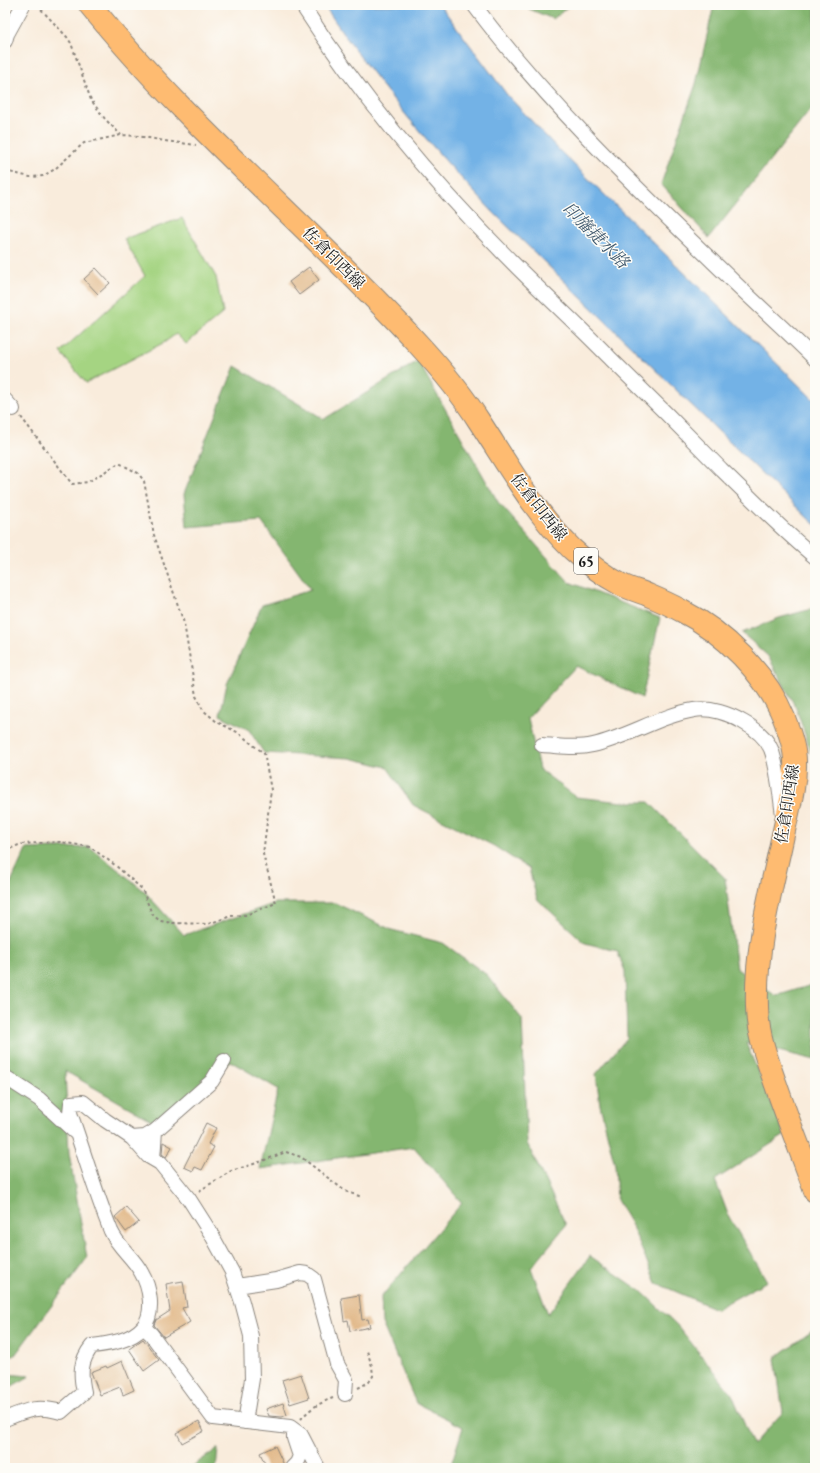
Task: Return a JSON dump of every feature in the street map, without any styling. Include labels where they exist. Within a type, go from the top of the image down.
[{"type":"main road","name":"佐倉印西線","points":[[90,5],[121,43],[221,147],[391,315],[425,352],[460,394],[545,519],[570,548],[590,564],[621,584],[686,612],[716,632],[744,658],[769,690],[782,714],[790,736],[795,760],[793,789],[762,935],[757,973],[757,1010],[764,1050],[815,1191]]},
{"type":"street","points":[[5,41],[7,34],[23,5]]},
{"type":"street","points":[[302,5],[329,47],[398,138],[449,196],[516,266],[593,340],[745,493],[792,539],[815,558]]},
{"type":"street","points":[[474,5],[528,74],[566,115],[648,198],[815,359]]},
{"type":"street","points":[[542,745],[577,748],[595,744],[695,710],[716,711],[736,718],[751,726],[763,736],[771,748],[775,761],[784,829]]},
{"type":"street","points":[[132,1138],[145,1137],[156,1131],[212,1081],[224,1061]]},
{"type":"street","points":[[5,1077],[38,1099],[78,1135]]},
{"type":"street","points":[[5,1419],[25,1411],[46,1408],[61,1412],[84,1392],[80,1375],[85,1354],[92,1346],[112,1343],[131,1336],[143,1327],[150,1305],[149,1292],[141,1272],[113,1236],[101,1206],[70,1113],[71,1103],[83,1102],[105,1120],[132,1138],[148,1156],[160,1163],[189,1199],[210,1232],[232,1272],[251,1336],[252,1379],[245,1422]]},
{"type":"street","points":[[153,1159],[156,1131]]},
{"type":"street","points":[[237,1286],[276,1280],[300,1273],[307,1274],[314,1279],[337,1364],[346,1380],[345,1394]]},
{"type":"street","points":[[143,1327],[151,1334],[213,1418],[290,1427],[301,1435],[318,1468]]},
{"type":"street","points":[[292,1468],[297,1463],[300,1456],[294,1438],[294,1430]]},
{"type":"path","points":[[37,5],[71,43],[91,100],[104,119],[121,135]]},
{"type":"path","points":[[5,172],[30,177],[43,176],[55,169],[84,143],[121,135],[221,147]]},
{"type":"path","points":[[5,851],[21,844],[60,842],[90,847],[115,865],[142,889],[152,914],[160,921],[172,923],[208,924],[231,916],[246,915],[276,903],[263,854],[271,790],[264,753],[252,745],[239,733],[217,722],[203,710],[196,696],[184,623],[154,534],[144,481],[138,473],[119,463],[88,482],[72,484],[26,422],[9,404]]},
{"type":"path","points":[[197,1192],[231,1171],[286,1152],[301,1157],[345,1191],[362,1197]]},
{"type":"green space","points":[[526,5],[570,5],[553,19],[529,9]]},
{"type":"green space","points":[[715,5],[815,5],[815,104],[709,238],[661,184],[696,84]]},
{"type":"green space","points":[[182,218],[216,277],[223,313],[186,344],[176,334],[165,342],[86,383],[60,352],[145,276],[124,239]]},
{"type":"green space","points":[[418,361],[498,502],[569,582],[660,618],[642,698],[576,666],[528,718],[539,769],[576,797],[623,802],[649,802],[725,878],[737,969],[776,996],[815,984],[815,1060],[746,1043],[785,1135],[715,1180],[729,1217],[767,1281],[716,1309],[656,1283],[631,1224],[617,1200],[615,1165],[600,1105],[596,1074],[627,1038],[625,971],[617,951],[585,943],[537,899],[529,869],[494,846],[413,805],[387,767],[350,758],[264,753],[249,730],[220,715],[227,684],[262,605],[311,590],[261,521],[187,527],[184,494],[235,366],[324,419]]},
{"type":"green space","points":[[815,608],[815,764],[796,708],[768,656],[742,633],[779,618]]},
{"type":"green space","points":[[90,847],[142,889],[184,935],[276,903],[335,903],[392,930],[443,943],[487,975],[522,1019],[527,1143],[566,1225],[531,1268],[548,1314],[590,1256],[641,1291],[677,1325],[732,1394],[753,1445],[783,1412],[775,1358],[815,1329],[815,1468],[450,1468],[463,1427],[416,1403],[382,1323],[381,1297],[462,1203],[414,1147],[260,1169],[278,1089],[230,1061],[156,1123],[65,1071],[69,1153],[87,1258],[15,1355],[5,1355],[5,895],[26,849]]},
{"type":"green space","points":[[5,1374],[30,1376],[5,1390]]},
{"type":"green space","points":[[217,1449],[216,1468],[190,1468]]},
{"type":"water","name":"印旛捷水路","points":[[324,5],[440,5],[508,96],[559,150],[815,401],[815,525],[494,213],[448,164],[404,113],[343,33]]},
{"type":"building","points":[[309,267],[319,280],[299,295],[289,282]]},
{"type":"building","points":[[96,268],[110,283],[98,294],[84,279]]},
{"type":"building","points":[[206,1123],[216,1128],[208,1144],[214,1147],[202,1170],[195,1167],[193,1171],[184,1167]]},
{"type":"building","points":[[163,1142],[172,1147],[166,1157],[162,1154]]},
{"type":"building","points":[[126,1207],[139,1222],[126,1232],[115,1217]]},
{"type":"building","points":[[183,1281],[187,1307],[182,1308],[190,1322],[164,1337],[154,1325],[156,1320],[170,1311],[166,1284]]},
{"type":"building","points":[[359,1295],[362,1320],[368,1319],[370,1327],[350,1331],[348,1320],[344,1321],[341,1298]]},
{"type":"building","points":[[143,1339],[159,1360],[144,1371],[129,1349]]},
{"type":"building","points":[[122,1361],[134,1390],[123,1395],[120,1387],[100,1395],[91,1372],[106,1366],[107,1368]]},
{"type":"building","points":[[301,1374],[309,1398],[290,1404],[282,1380]]},
{"type":"building","points":[[283,1403],[287,1415],[282,1417],[269,1416],[266,1409]]},
{"type":"building","points":[[199,1421],[204,1431],[182,1443],[177,1433]]},
{"type":"building","points":[[275,1446],[284,1468],[267,1468],[260,1453]]}]
